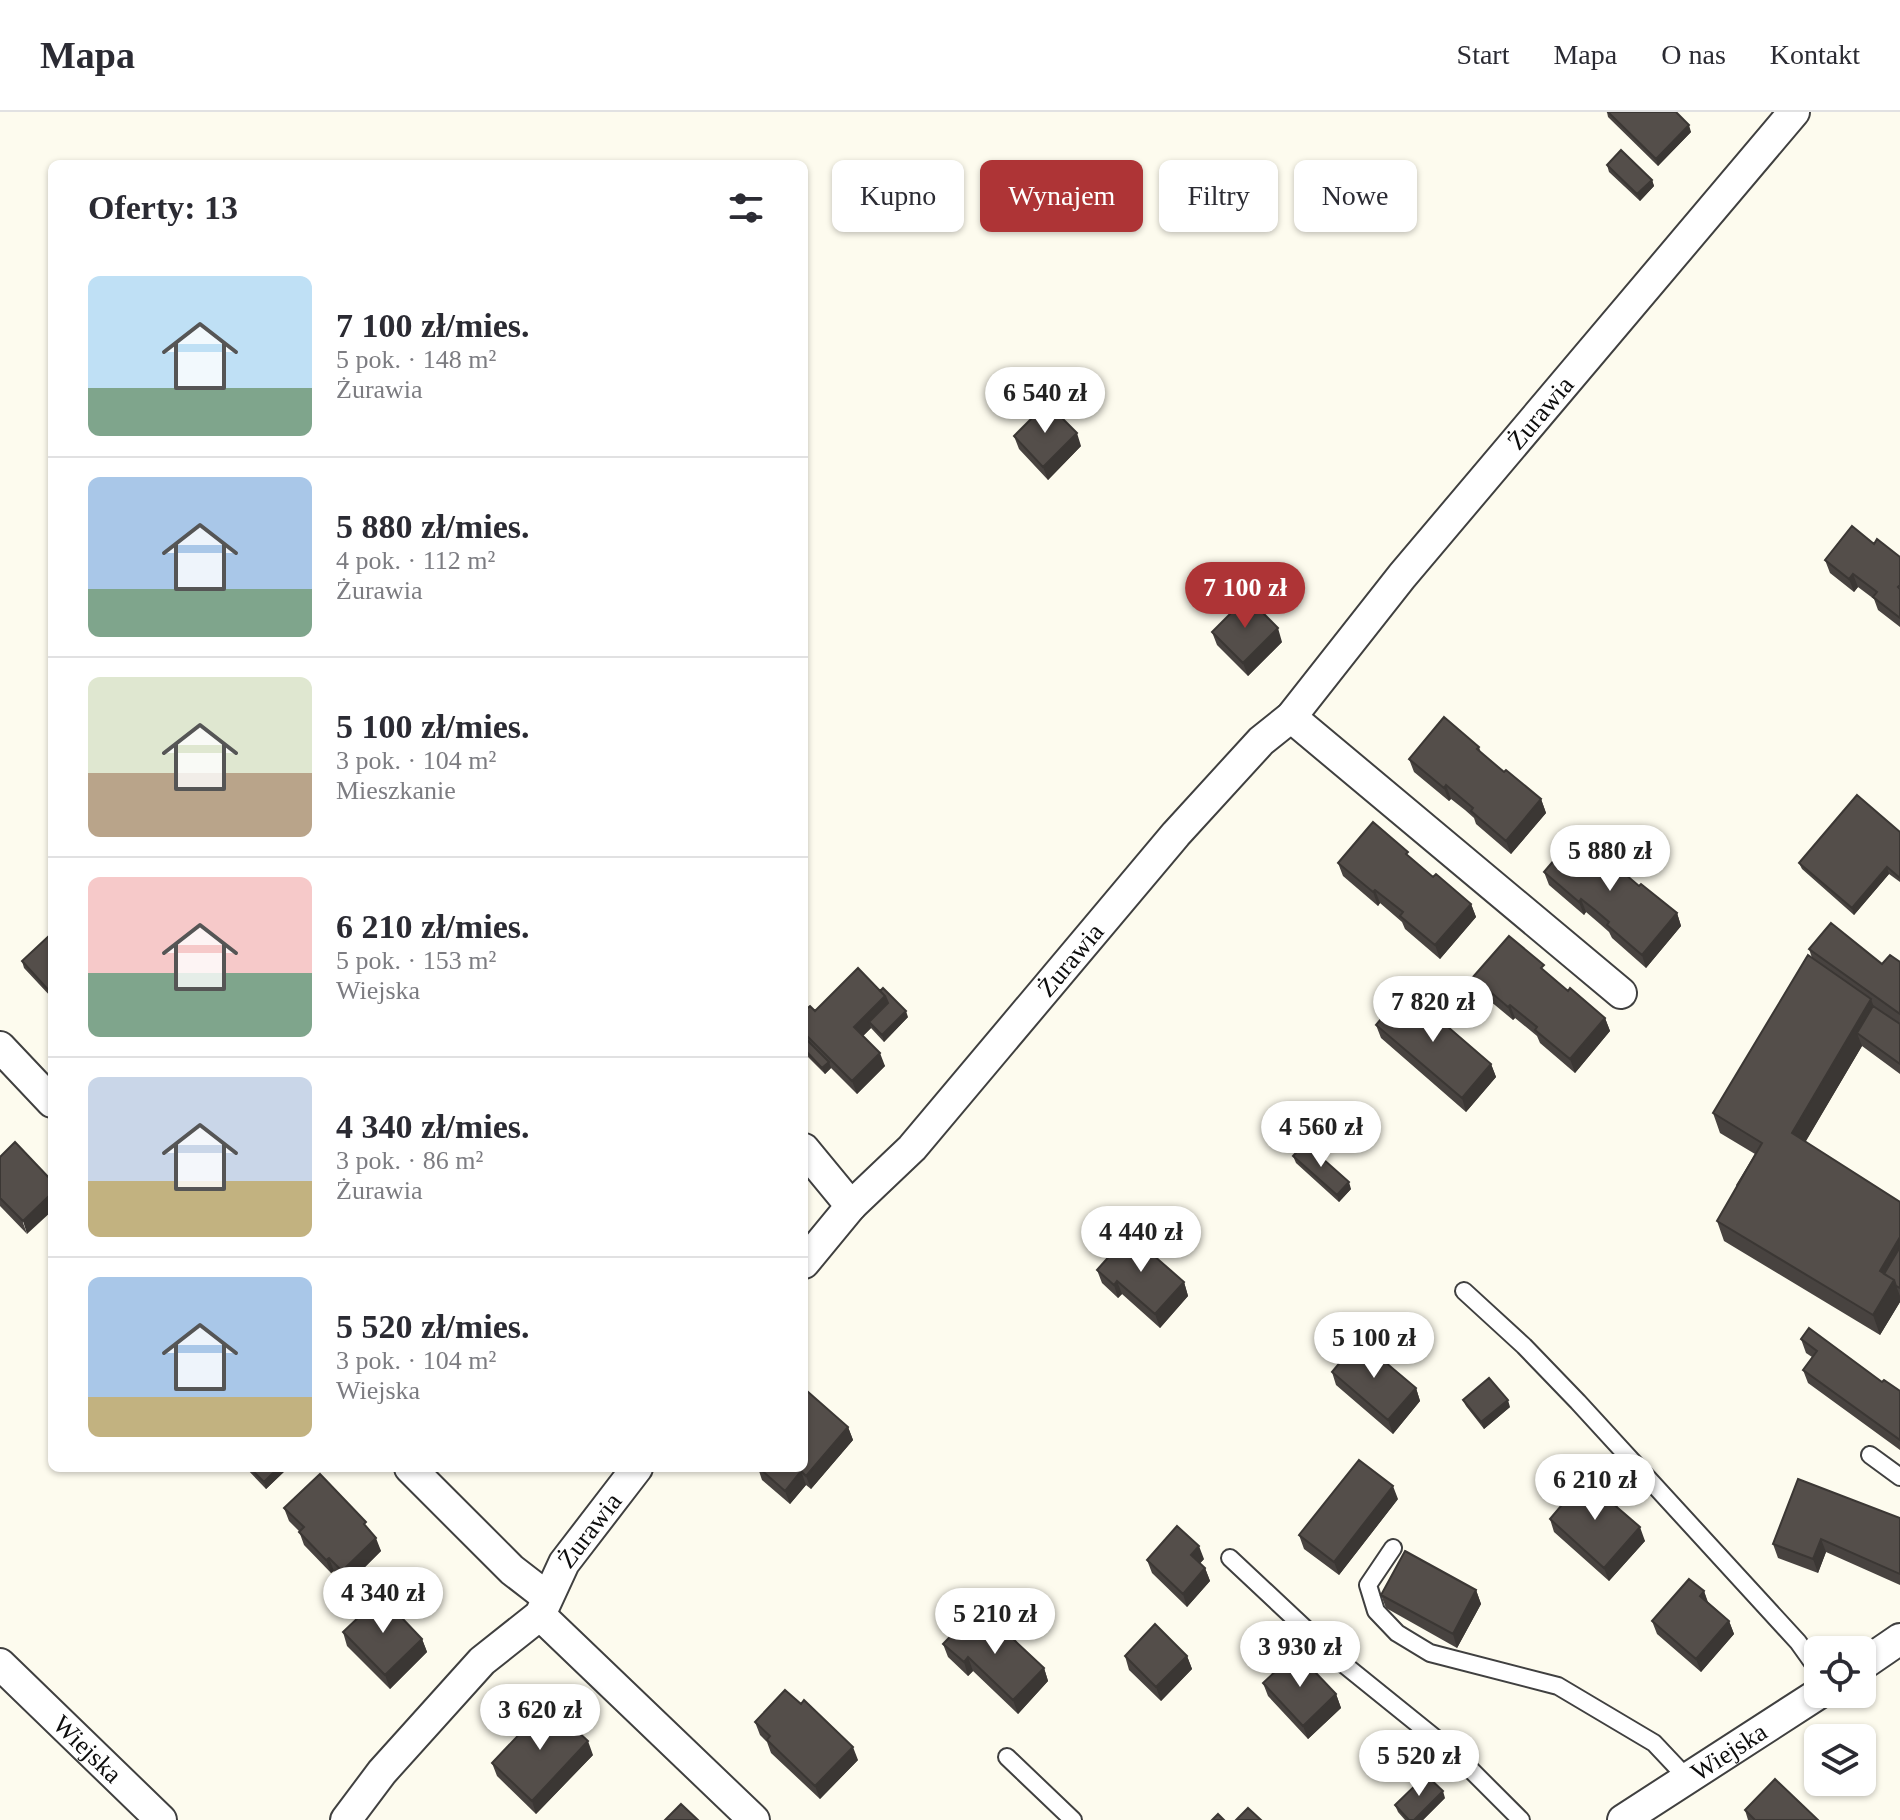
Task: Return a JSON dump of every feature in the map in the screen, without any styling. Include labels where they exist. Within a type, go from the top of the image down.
[{"type":"street","name":"Żurawia","points":[[808,1258],[851,1206],[912,1148],[1176,834],[1261,741],[1291,717],[1402,576],[1788,114]]},
{"type":"street","points":[[1291,717],[1621,993]]},
{"type":"street","points":[[0,1047],[48,1098]]},
{"type":"street","points":[[808,1154],[851,1206]]},
{"type":"street","name":"Żurawia","points":[[414,1472],[512,1570],[543,1606]]},
{"type":"street","name":"Żurawia","points":[[346,1820],[382,1772],[482,1661],[543,1606],[564,1563],[634,1472]]},
{"type":"street","points":[[543,1606],[754,1820]]},
{"type":"street","points":[[1876,1655],[1900,1639]]},
{"type":"street","name":"Wiejska","points":[[5,1679],[161,1820]]},
{"type":"street","name":"Wiejska","points":[[1639,1816],[1687,1778],[1804,1703]]},
{"type":"lane","points":[[1464,1291],[1524,1346],[1578,1402],[1804,1650]]},
{"type":"lane","points":[[1870,1455],[1900,1477]]},
{"type":"lane","points":[[1393,1548],[1368,1585],[1376,1611],[1397,1633],[1430,1653],[1558,1686],[1654,1743],[1687,1778]]},
{"type":"lane","points":[[1230,1558],[1341,1662],[1455,1754],[1521,1820]]},
{"type":"lane","points":[[1007,1757],[1073,1820]]},
{"type":"building","points":[[1608,112],[1676,112],[1689,125],[1656,159]]},
{"type":"building","points":[[1621,150],[1652,180],[1637,194],[1607,165]]},
{"type":"building","points":[[1047,403],[1077,433],[1043,467],[1014,436]]},
{"type":"building","points":[[1852,526],[1874,544],[1877,539],[1900,557],[1900,618],[1873,597],[1877,592],[1853,574],[1849,579],[1825,560]]},
{"type":"building","points":[[1247,597],[1278,628],[1243,663],[1212,632]]},
{"type":"building","points":[[1444,717],[1504,772],[1506,770],[1541,799],[1506,841],[1446,785],[1444,788],[1409,759]]},
{"type":"building","points":[[1857,795],[1900,832],[1900,878],[1887,867],[1852,908],[1799,863]]},
{"type":"building","points":[[1373,822],[1433,877],[1436,874],[1471,904],[1435,945],[1400,916],[1403,912],[1338,863]]},
{"type":"building","points":[[1579,831],[1639,886],[1641,884],[1677,913],[1642,955],[1607,925],[1609,922],[1595,910],[1581,899],[1579,902],[1544,872]]},
{"type":"building","points":[[1831,923],[1882,964],[1890,955],[1900,962],[1900,1014],[1809,949]]},
{"type":"building","points":[[1509,936],[1544,965],[1541,968],[1605,1018],[1570,1059],[1535,1030],[1537,1027],[1473,977]]},
{"type":"building","points":[[48,937],[48,990],[22,961]]},
{"type":"building","points":[[1808,955],[1871,999],[1792,1133],[1900,1202],[1900,1237],[1880,1271],[1894,1280],[1873,1315],[1717,1221],[1762,1143],[1713,1113]]},
{"type":"building","points":[[858,968],[885,996],[854,1027],[880,1053],[852,1081],[808,1037],[808,1008],[815,1011]]},
{"type":"building","points":[[883,988],[906,1011],[882,1035],[869,1022],[888,1003],[880,991]]},
{"type":"building","points":[[1405,990],[1491,1064],[1462,1098],[1376,1025]]},
{"type":"building","points":[[1873,1006],[1900,1024],[1900,1064],[1857,1033]]},
{"type":"building","points":[[808,1041],[829,1062],[822,1068],[808,1053]]},
{"type":"building","points":[[15,1142],[48,1177],[48,1197],[23,1221],[0,1198],[0,1157]]},
{"type":"building","points":[[1305,1143],[1349,1182],[1337,1195],[1293,1156]]},
{"type":"building","points":[[1129,1234],[1184,1282],[1155,1314],[1117,1281],[1114,1285],[1097,1270]]},
{"type":"building","points":[[1900,1247],[1900,1288],[1884,1274]]},
{"type":"building","points":[[1809,1328],[1882,1382],[1884,1380],[1900,1391],[1900,1440],[1803,1370],[1817,1351],[1801,1339]]},
{"type":"building","points":[[1359,1340],[1416,1388],[1388,1420],[1332,1372]]},
{"type":"building","points":[[1489,1378],[1508,1400],[1481,1422],[1463,1400]]},
{"type":"building","points":[[808,1392],[848,1427],[806,1476],[802,1472],[808,1472]]},
{"type":"building","points":[[1359,1460],[1393,1486],[1334,1562],[1299,1535]]},
{"type":"building","points":[[254,1472],[274,1472],[264,1482]]},
{"type":"building","points":[[764,1472],[800,1472],[785,1491]]},
{"type":"building","points":[[320,1474],[366,1522],[364,1524],[376,1538],[342,1571],[329,1558],[326,1560],[299,1532],[304,1527],[284,1508]]},
{"type":"building","points":[[1588,1474],[1614,1498],[1611,1502],[1640,1527],[1604,1568],[1550,1519]]},
{"type":"building","points":[[1798,1479],[1900,1518],[1900,1574],[1821,1539],[1813,1559],[1773,1544]]},
{"type":"building","points":[[1177,1526],[1199,1546],[1191,1555],[1205,1568],[1183,1594],[1147,1560]]},
{"type":"building","points":[[1405,1551],[1476,1590],[1453,1634],[1381,1595]]},
{"type":"building","points":[[1689,1579],[1704,1591],[1700,1596],[1729,1621],[1696,1659],[1652,1621]]},
{"type":"building","points":[[381,1596],[422,1639],[385,1675],[343,1632]]},
{"type":"building","points":[[969,1617],[988,1634],[997,1624],[1044,1668],[1013,1700],[968,1657],[964,1662],[943,1644]]},
{"type":"building","points":[[1155,1624],[1187,1656],[1156,1687],[1125,1656]]},
{"type":"building","points":[[1296,1652],[1336,1694],[1303,1726],[1263,1683]]},
{"type":"building","points":[[785,1690],[801,1704],[804,1700],[853,1747],[815,1786],[767,1740],[770,1736],[755,1722]]},
{"type":"building","points":[[548,1704],[588,1741],[532,1801],[492,1763]]},
{"type":"building","points":[[1426,1775],[1443,1791],[1414,1820],[1409,1820],[1395,1805]]},
{"type":"building","points":[[1775,1779],[1818,1820],[1755,1820],[1745,1810]]},
{"type":"building","points":[[681,1804],[698,1820],[665,1820]]},
{"type":"building","points":[[1248,1808],[1261,1820],[1236,1820]]}]
